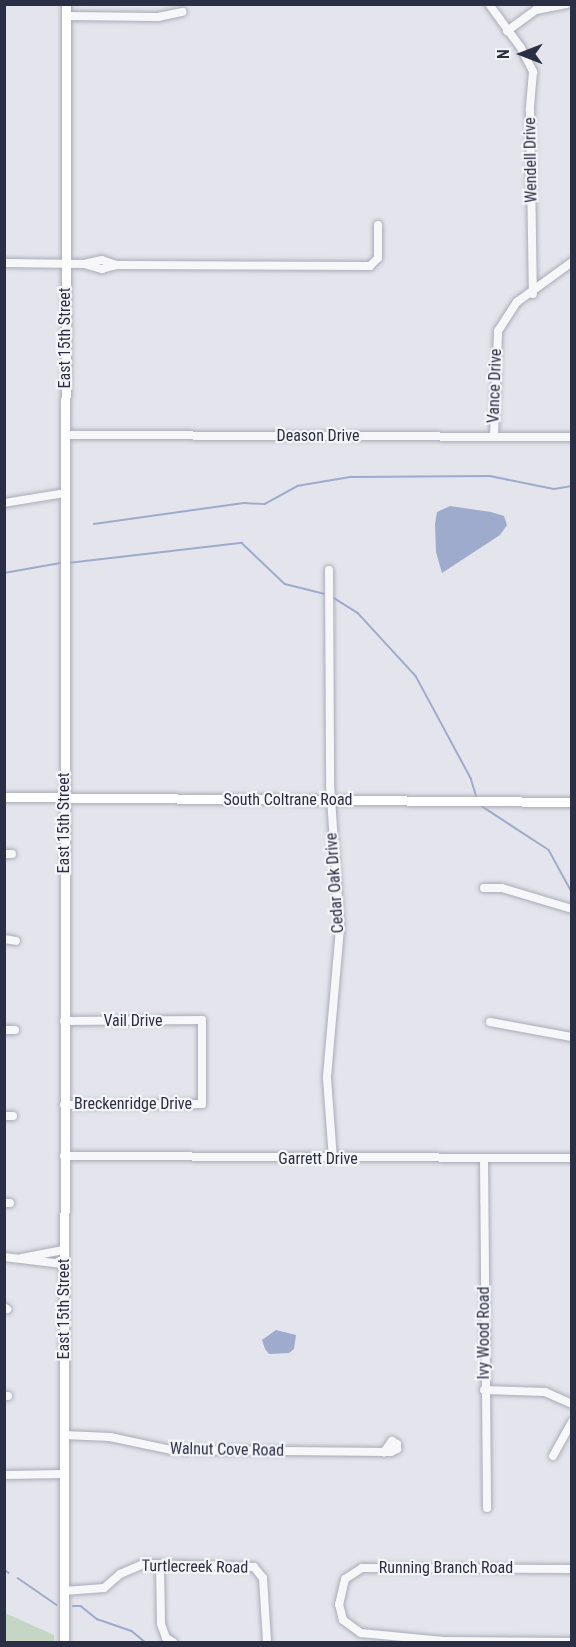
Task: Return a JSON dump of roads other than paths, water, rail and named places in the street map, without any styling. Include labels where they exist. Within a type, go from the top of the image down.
[{"type":"main road","name":"East 15th Street","points":[[64,1642],[66,4]]},
{"type":"main road","name":"South Coltrane Road","points":[[4,797],[572,802]]},
{"type":"street","name":"Wendell Drive","points":[[489,4],[521,48],[533,72],[530,110],[533,294]]},
{"type":"street","points":[[507,31],[536,10],[567,4]]},
{"type":"street","points":[[66,16],[158,17],[182,12]]},
{"type":"street","points":[[4,263],[84,264],[102,260],[116,265],[369,266],[378,258],[378,225]]},
{"type":"street","name":"Vance Drive","points":[[494,436],[498,331],[517,302],[533,294],[572,262]]},
{"type":"street","name":"Deason Drive","points":[[65,435],[572,437]]},
{"type":"street","points":[[4,503],[64,493]]},
{"type":"street","name":"Cedar Oak Drive","points":[[329,570],[330,801],[340,928],[327,1078],[333,1159]]},
{"type":"street","points":[[484,888],[502,888],[572,909]]},
{"type":"street","points":[[4,939],[16,941]]},
{"type":"street","name":"Vail Drive","points":[[64,1021],[202,1020],[202,1104]]},
{"type":"street","points":[[490,1022],[572,1037]]},
{"type":"street","points":[[4,1030],[15,1030]]},
{"type":"street","name":"Breckenridge Drive","points":[[64,1105],[202,1104]]},
{"type":"street","name":"Garrett Drive","points":[[63,1156],[333,1159],[572,1158]]},
{"type":"street","name":"Ivy Wood Road","points":[[484,1158],[484,1390],[487,1508]]},
{"type":"street","points":[[22,1258],[63,1250]]},
{"type":"street","points":[[4,1257],[63,1264]]},
{"type":"street","points":[[484,1390],[545,1392],[572,1404]]},
{"type":"street","points":[[553,1456],[572,1422]]},
{"type":"street","name":"Walnut Cove Road","points":[[64,1435],[110,1437],[171,1450],[388,1452]]},
{"type":"street","points":[[4,1475],[64,1474]]},
{"type":"street","points":[[160,1565],[161,1624],[166,1638],[173,1642]]},
{"type":"street","name":"Turtlecreek Road","points":[[64,1591],[95,1591],[131,1568],[160,1565],[243,1566],[260,1570],[267,1642]]},
{"type":"street","name":"Running Branch Road","points":[[422,1641],[355,1630],[343,1620],[339,1598],[345,1579],[362,1568],[572,1569]]},
{"type":"street","points":[[422,1641],[572,1642]]},
{"type":"water","points":[[450,506],[504,516],[507,525],[500,535],[442,573],[436,552],[435,524],[437,512]]},
{"type":"water","points":[[276,1330],[296,1335],[294,1349],[289,1353],[269,1354],[265,1349],[262,1340]]},
{"type":"waterway","points":[[94,524],[244,503],[265,504],[297,486],[351,477],[490,476],[554,489],[572,486]]},
{"type":"waterway","points":[[68,563],[242,543],[285,584],[325,594]]},
{"type":"waterway","points":[[4,573],[60,563]]},
{"type":"waterway","points":[[334,598],[358,613],[416,676],[471,778],[477,798]]},
{"type":"waterway","points":[[480,805],[549,850],[572,892]]},
{"type":"waterway","points":[[4,1569],[9,1573]]},
{"type":"waterway","points":[[18,1578],[57,1605]]},
{"type":"waterway","points":[[73,1606],[81,1606],[97,1619],[132,1631],[145,1642]]}]
